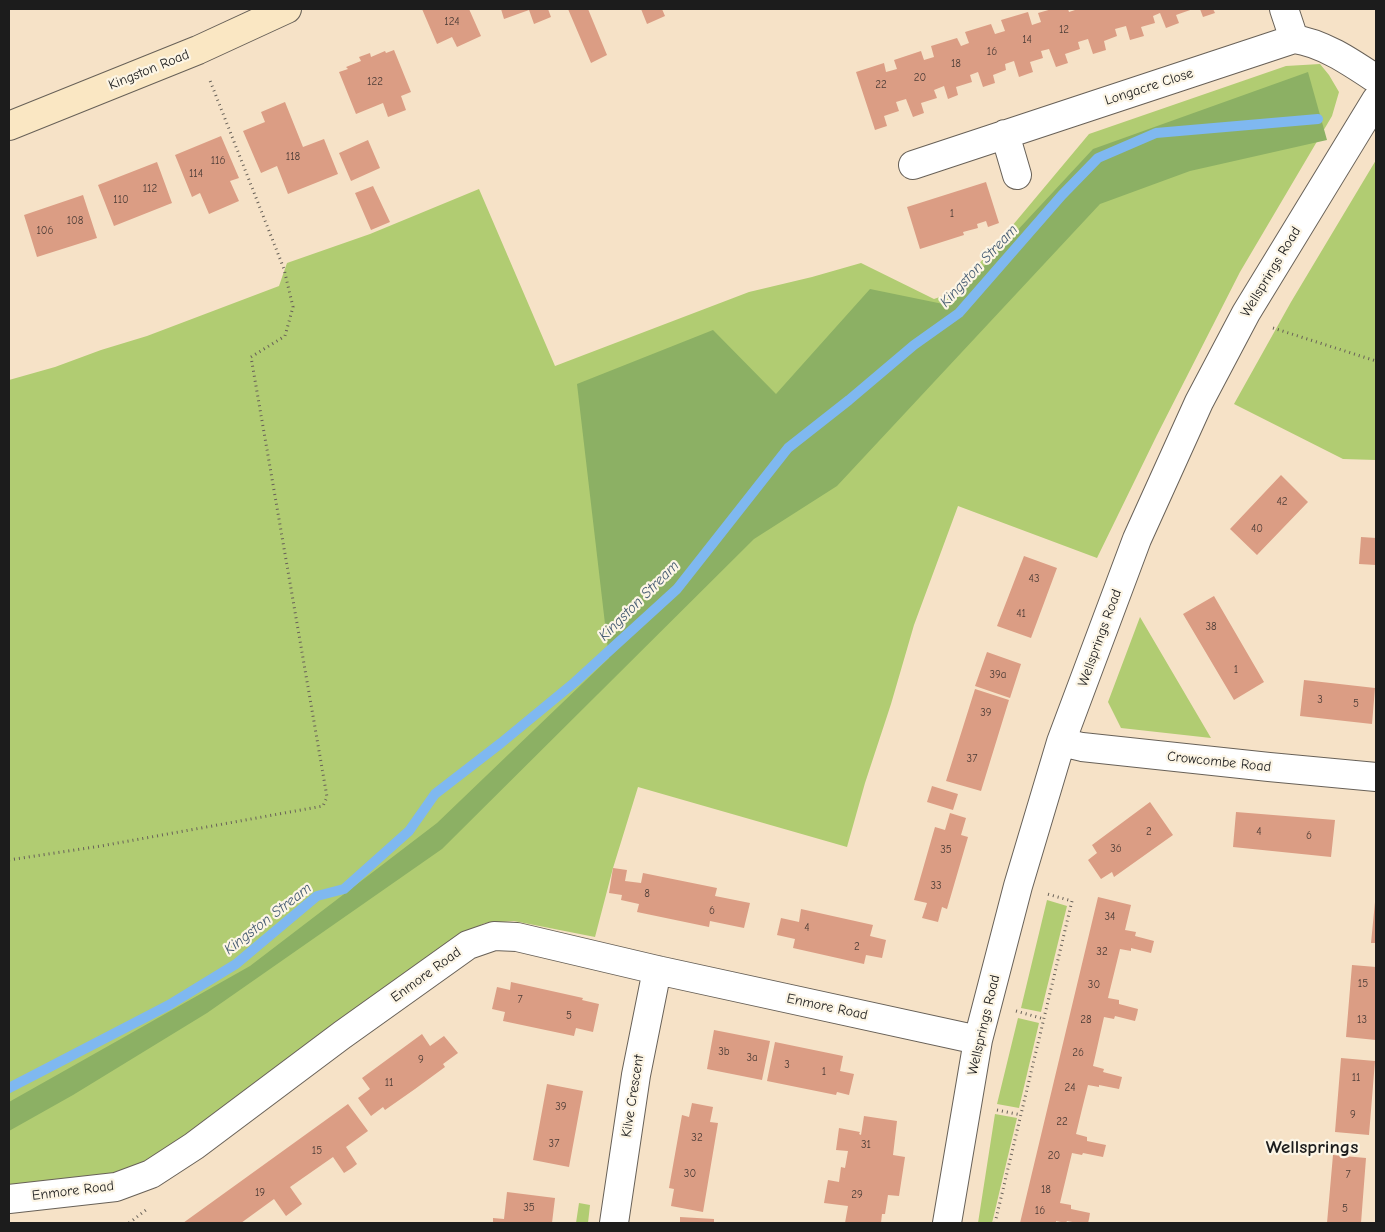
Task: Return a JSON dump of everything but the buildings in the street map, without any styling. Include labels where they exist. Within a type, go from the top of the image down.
[{"type":"street","name":"Kingston Road","points":[[9,126],[198,50],[287,9]]},
{"type":"street","points":[[1284,9],[1294,39],[1308,41],[1376,79]]},
{"type":"street","name":"Longacre Close","points":[[913,165],[1294,39]]},
{"type":"street","name":"Wellsprings Road","points":[[947,1223],[978,1040],[1018,886],[1061,742],[1137,539],[1200,402],[1246,313],[1376,100]]},
{"type":"street","points":[[1005,134],[1017,175]]},
{"type":"street","name":"Crowcombe Road","points":[[1061,742],[1082,747],[1376,777]]},
{"type":"street","name":"Enmore Road","points":[[9,1199],[116,1187],[151,1174],[194,1146],[342,1035],[468,944],[494,936],[518,937],[657,970],[978,1040]]},
{"type":"street","name":"Kilve Crescent","points":[[614,1223],[636,1075],[657,970]]},
{"type":"path","points":[[9,860],[102,846],[323,806],[327,797],[251,357],[285,336],[294,307],[284,269],[198,50]]},
{"type":"path","points":[[1246,313],[1272,328],[1376,361]]},
{"type":"path","points":[[995,1223],[1072,900],[1018,886]]},
{"type":"green space","points":[[1320,64],[1339,92],[1332,116],[1240,272],[1097,558],[958,506],[914,625],[847,847],[638,787],[613,868],[595,937],[514,921],[485,923],[461,934],[140,1166],[110,1175],[9,1186],[9,380],[55,367],[147,336],[279,286],[287,263],[370,234],[479,189],[555,366],[749,292],[861,263],[934,299],[954,292],[1089,134],[1286,66]]},
{"type":"green space","points":[[1308,72],[1327,140],[1190,171],[1100,204],[837,486],[754,539],[442,849],[207,1013],[73,1095],[9,1131],[9,1102],[250,966],[437,823],[609,658],[577,384],[713,330],[776,394],[870,289],[948,305],[1093,149]]},
{"type":"green space","points":[[1376,160],[1376,460],[1343,459],[1234,404],[1291,302]]},
{"type":"green space","points":[[1140,617],[1211,738],[1121,728],[1108,702]]},
{"type":"green space","points":[[1047,900],[1067,906],[1041,1012],[1021,1008]]},
{"type":"green space","points":[[1018,1018],[1039,1023],[1019,1108],[997,1104]]},
{"type":"green space","points":[[995,1114],[1017,1118],[992,1223],[978,1223]]},
{"type":"green space","points":[[579,1203],[590,1205],[588,1223],[576,1223]]},
{"type":"waterway","name":"Kingston Stream","points":[[9,1088],[169,1005],[236,964],[317,896],[344,889],[409,831],[435,794],[575,682],[677,589],[788,448],[914,345],[959,313],[1062,195],[1098,158],[1156,133],[1318,119]]},
{"type":"district","name":"Wellsprings","points":[[1312,1148]]}]
